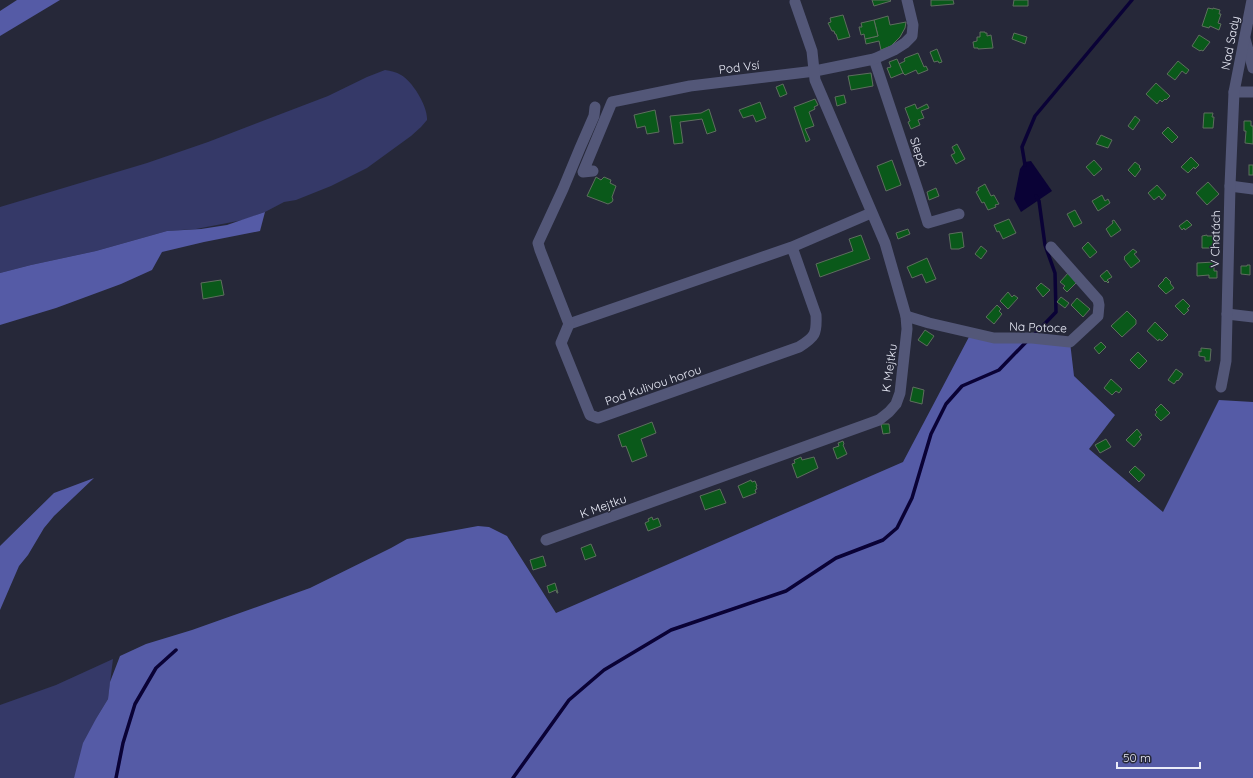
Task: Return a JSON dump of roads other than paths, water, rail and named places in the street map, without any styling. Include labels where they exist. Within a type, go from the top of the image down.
[{"type":"street","name":"Pod Vsí","points":[[593,171],[583,172],[612,102],[690,86],[815,71],[874,59],[906,43],[912,36],[913,25],[907,0]]},
{"type":"street","name":"Nad Sady","points":[[1234,92],[1252,0]]},
{"type":"street","name":"K Mejtku","points":[[546,540],[878,420],[889,412],[896,404],[900,392],[907,329],[906,316],[885,243],[815,80],[812,51],[794,2]]},
{"type":"street","points":[[1244,36],[1253,68]]},
{"type":"street","name":"Slepá","points":[[874,59],[928,223],[959,214]]},
{"type":"street","points":[[1234,92],[1253,92]]},
{"type":"street","name":"V Chatách","points":[[1221,387],[1226,361],[1226,314],[1234,92]]},
{"type":"street","points":[[595,107],[594,116],[538,243],[569,324],[792,247],[871,213]]},
{"type":"street","points":[[1230,186],[1253,189]]},
{"type":"street","name":"Pod Kulivou horou","points":[[569,324],[561,343],[590,415],[598,418],[799,347],[814,335],[817,327],[816,315],[792,247]]},
{"type":"street","name":"Na Potoce","points":[[906,316],[929,323],[994,338],[1032,338],[1070,342],[1098,316],[1099,304],[1098,300],[1051,247]]},
{"type":"street","points":[[1226,314],[1253,318]]},
{"type":"waterway","points":[[1025,165],[1022,147],[1035,116],[1132,0]]},
{"type":"waterway","points":[[1033,336],[1056,312],[1055,273],[1045,245],[1039,201],[1036,196]]},
{"type":"waterway","points":[[513,778],[569,700],[604,670],[671,630],[786,591],[836,558],[883,540],[897,528],[912,498],[931,434],[946,404],[962,386],[999,370],[1028,340]]},
{"type":"waterway","points":[[116,778],[123,743],[135,704],[156,668],[176,650]]}]
